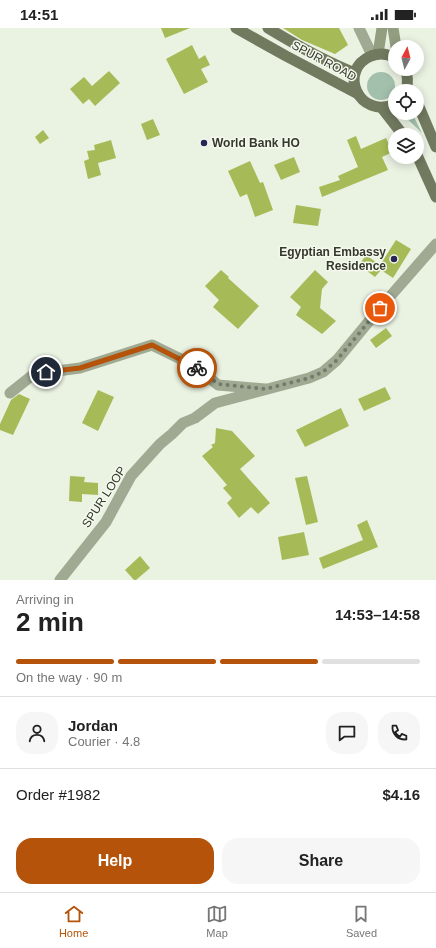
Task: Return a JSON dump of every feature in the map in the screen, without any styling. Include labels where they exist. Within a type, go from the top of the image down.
[{"type":"main road","name":"SPUR ROAD","points":[[236,28],[358,94],[363,101],[369,105],[382,108]]},
{"type":"main road","name":"SPUR ROAD","points":[[268,28],[302,49],[355,73]]},
{"type":"main road","points":[[375,55],[382,28]]},
{"type":"main road","points":[[393,28],[395,40]]},
{"type":"main road","points":[[358,94],[354,79],[355,73],[362,62],[375,55],[388,55]]},
{"type":"main road","points":[[388,106],[382,108],[398,128]]},
{"type":"main road","points":[[424,119],[436,147]]},
{"type":"main road","points":[[421,164],[436,197]]},
{"type":"street","points":[[359,28],[375,55]]},
{"type":"street","name":"SPUR LOOP","points":[[60,580],[106,522],[131,476],[160,444],[183,423],[195,418],[215,403],[309,378],[323,372],[337,360],[436,244]]},
{"type":"street","points":[[10,392],[34,374],[80,368],[152,345],[194,366],[218,384],[265,389]]},
{"type":"green space","points":[[376,73],[386,73],[388,76],[391,76],[395,84],[388,84],[388,98],[386,99],[376,99],[371,96],[368,91],[368,81],[371,76]]},
{"type":"green space","points":[[408,120],[416,120],[420,128],[417,128]]},
{"type":"building","points":[[161,28],[190,28],[165,38]]},
{"type":"building","points":[[283,28],[339,28],[348,45],[335,54],[302,40]]},
{"type":"building","points":[[192,45],[199,59],[205,55],[210,65],[201,69],[208,82],[184,94],[166,59]]},
{"type":"building","points":[[109,71],[120,83],[95,106],[89,99],[83,104],[70,89],[84,77],[92,86]]},
{"type":"building","points":[[153,119],[160,135],[147,140],[141,124]]},
{"type":"building","points":[[43,130],[49,138],[40,144],[35,137]]},
{"type":"building","points":[[356,136],[361,149],[386,138],[388,142],[388,154],[382,157],[388,170],[322,197],[319,187],[340,180],[338,176],[358,167],[347,140]]},
{"type":"building","points":[[111,140],[116,158],[98,163],[101,175],[88,179],[84,161],[89,159],[87,151],[95,150],[94,145]]},
{"type":"building","points":[[294,157],[300,172],[281,180],[274,165]]},
{"type":"building","points":[[250,161],[260,183],[263,182],[273,210],[255,217],[247,194],[240,197],[228,171]]},
{"type":"building","points":[[296,205],[321,209],[318,226],[293,223]]},
{"type":"building","name":"Egyptian Embassy Residence","points":[[396,240],[411,249],[393,278],[381,270],[375,277],[359,265],[366,255],[380,265]]},
{"type":"building","points":[[221,270],[259,306],[238,329],[213,307],[219,300],[205,286]]},
{"type":"building","points":[[315,270],[328,282],[322,289],[320,308],[336,321],[322,334],[296,315],[301,307],[290,297]]},
{"type":"building","points":[[386,328],[392,336],[376,348],[370,340]]},
{"type":"building","points":[[385,387],[391,399],[364,411],[358,399]]},
{"type":"building","points":[[98,390],[114,397],[98,431],[82,423]]},
{"type":"building","points":[[19,394],[30,399],[13,435],[0,430],[0,424],[11,400]]},
{"type":"building","points":[[341,408],[349,426],[305,447],[296,430]]},
{"type":"building","points":[[216,428],[232,431],[255,456],[240,469],[270,503],[258,514],[251,507],[239,518],[227,503],[232,498],[223,488],[227,485],[202,456],[213,447],[211,445],[215,443]]},
{"type":"building","points":[[70,476],[85,477],[84,482],[98,483],[98,495],[82,494],[82,502],[69,501]]},
{"type":"building","points":[[307,476],[318,522],[306,525],[295,478]]},
{"type":"building","points":[[367,520],[378,547],[323,569],[319,558],[363,540],[357,525]]},
{"type":"building","points":[[304,532],[309,555],[282,560],[278,537]]},
{"type":"building","points":[[140,556],[150,568],[134,580],[125,570]]},
{"type":"way so far","points":[[197,368],[218,384],[265,389],[309,378],[323,372],[337,360],[380,308]]},
{"type":"place","name":"World Bank HO","points":[[204,143]]},
{"type":"place","name":"Egyptian Embassy Residence","points":[[394,259]]},
{"type":"route","points":[[46,372],[80,368],[152,345],[197,368]]}]
